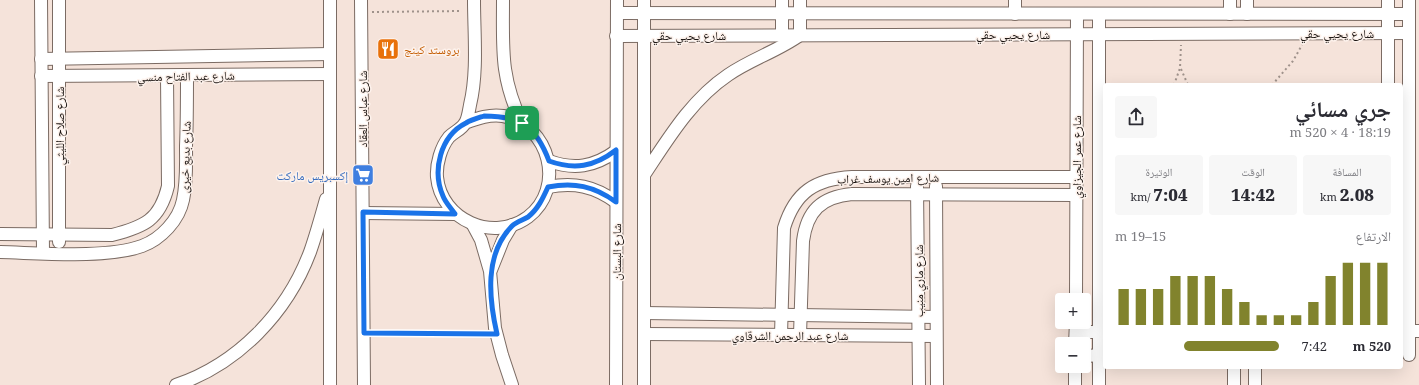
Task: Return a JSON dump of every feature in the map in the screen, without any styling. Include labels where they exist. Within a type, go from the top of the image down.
[{"type":"street","name":"شارع صلاح الليثي","points":[[41,0],[43,253]]},
{"type":"street","name":"شارع صلاح الليثي","points":[[59,0],[59,253]]},
{"type":"street","points":[[330,0],[330,385]]},
{"type":"street","name":"شارع عباس العقاد","points":[[361,0],[364,385]]},
{"type":"street","points":[[503,0],[503,60],[506,82],[512,103],[522,123]]},
{"type":"street","name":"شارع البستان","points":[[616,385],[617,0]]},
{"type":"street","points":[[644,0],[644,385]]},
{"type":"street","points":[[782,0],[782,35]]},
{"type":"street","points":[[644,175],[683,118],[704,95],[727,75],[800,35],[800,0]]},
{"type":"street","points":[[1015,14],[1016,0]]},
{"type":"street","points":[[1230,0],[1230,14]]},
{"type":"street","points":[[1247,0],[1247,14]]},
{"type":"street","points":[[1388,0],[1388,83]]},
{"type":"street","points":[[1409,0],[1414,175],[1410,356]]},
{"type":"street","points":[[465,123],[473,84],[474,5]]},
{"type":"street","name":"شارع يحيي حقي","points":[[617,14],[1409,14]]},
{"type":"street","name":"شارع عمر الجيزاوي","points":[[1076,293],[1077,14]]},
{"type":"street","name":"شارع عمر الجيزاوي","points":[[1099,14],[1102,332],[1102,356],[1099,385]]},
{"type":"street","name":"شارع يحيي حقي","points":[[616,36],[1409,33]]},
{"type":"street","name":"شارع عبد الفتاح منسي","points":[[41,59],[330,54]]},
{"type":"street","name":"شارع عبد الفتاح منسي","points":[[41,76],[167,77],[330,74]]},
{"type":"street","name":"شارع بديع خيرى","points":[[0,252],[116,252],[143,246],[160,235],[174,220],[183,202],[186,182],[187,76]]},
{"type":"street","name":"شارع بديع خيرى","points":[[0,234],[112,235],[147,223],[157,213],[164,200],[168,186],[167,77]]},
{"type":"street","points":[[484,116],[503,116],[522,123],[534,133],[543,146],[549,161],[550,174],[548,187],[540,203],[528,217],[512,225],[493,229],[473,225],[455,214],[443,197],[437,176],[440,155],[450,137],[465,123],[484,116]]},
{"type":"street","points":[[549,161],[562,166],[577,167],[591,165],[604,159],[616,150]]},
{"type":"street","name":"شارع ماري منيب","points":[[917,177],[919,385]]},
{"type":"street","name":"شارع ماري منيب","points":[[936,177],[937,385]]},
{"type":"street","name":"شارع امين يوسف غراب","points":[[781,335],[784,228],[789,213],[797,200],[808,189],[822,182],[836,178],[1076,177]]},
{"type":"street","points":[[548,187],[577,184],[604,194],[616,202]]},
{"type":"street","points":[[176,385],[214,368],[240,350],[262,330],[282,306],[298,280],[310,252],[330,187]]},
{"type":"street","name":"شارع امين يوسف غراب","points":[[800,335],[803,241],[805,226],[812,213],[823,202],[836,196],[918,194],[1076,195]]},
{"type":"street","points":[[363,212],[455,214]]},
{"type":"street","points":[[473,225],[485,250],[490,272],[497,334],[512,385]]},
{"type":"street","points":[[490,272],[496,255],[512,225]]},
{"type":"street","name":"شارع عبد الرحمن الشرقاوي","points":[[644,313],[936,316]]},
{"type":"street","points":[[1076,333],[1102,332]]},
{"type":"street","name":"شارع عبد الرحمن الشرقاوي","points":[[644,334],[936,336]]},
{"type":"street","points":[[1091,356],[1102,356]]},
{"type":"street","points":[[1234,369],[1234,385]]},
{"type":"street","points":[[1255,369],[1255,385]]},
{"type":"street","points":[[1075,373],[1075,385]]},
{"type":"path","points":[[361,12],[474,5]]},
{"type":"path","points":[[1274,83],[1293,61],[1307,33]]},
{"type":"path","points":[[1175,83],[1180,68],[1181,34]]},
{"type":"path","points":[[1180,68],[1187,83]]},
{"type":"path","points":[[364,333],[497,334]]},
{"type":"place","name":"بروستد كينج","points":[[388,49]]},
{"type":"place","name":"إكسبريس ماركت","points":[[363,175]]},
{"type":"route","points":[[484,116],[503,116],[522,123],[534,133],[543,146],[549,161],[562,166],[577,167],[591,165],[604,159],[616,150],[616,202],[591,188],[577,184],[562,184],[548,187],[540,203],[528,217],[512,225],[503,240],[490,272],[495,328],[497,334],[364,333],[363,212],[455,214],[443,197],[437,176],[440,155],[450,137],[465,123],[484,116]]}]
